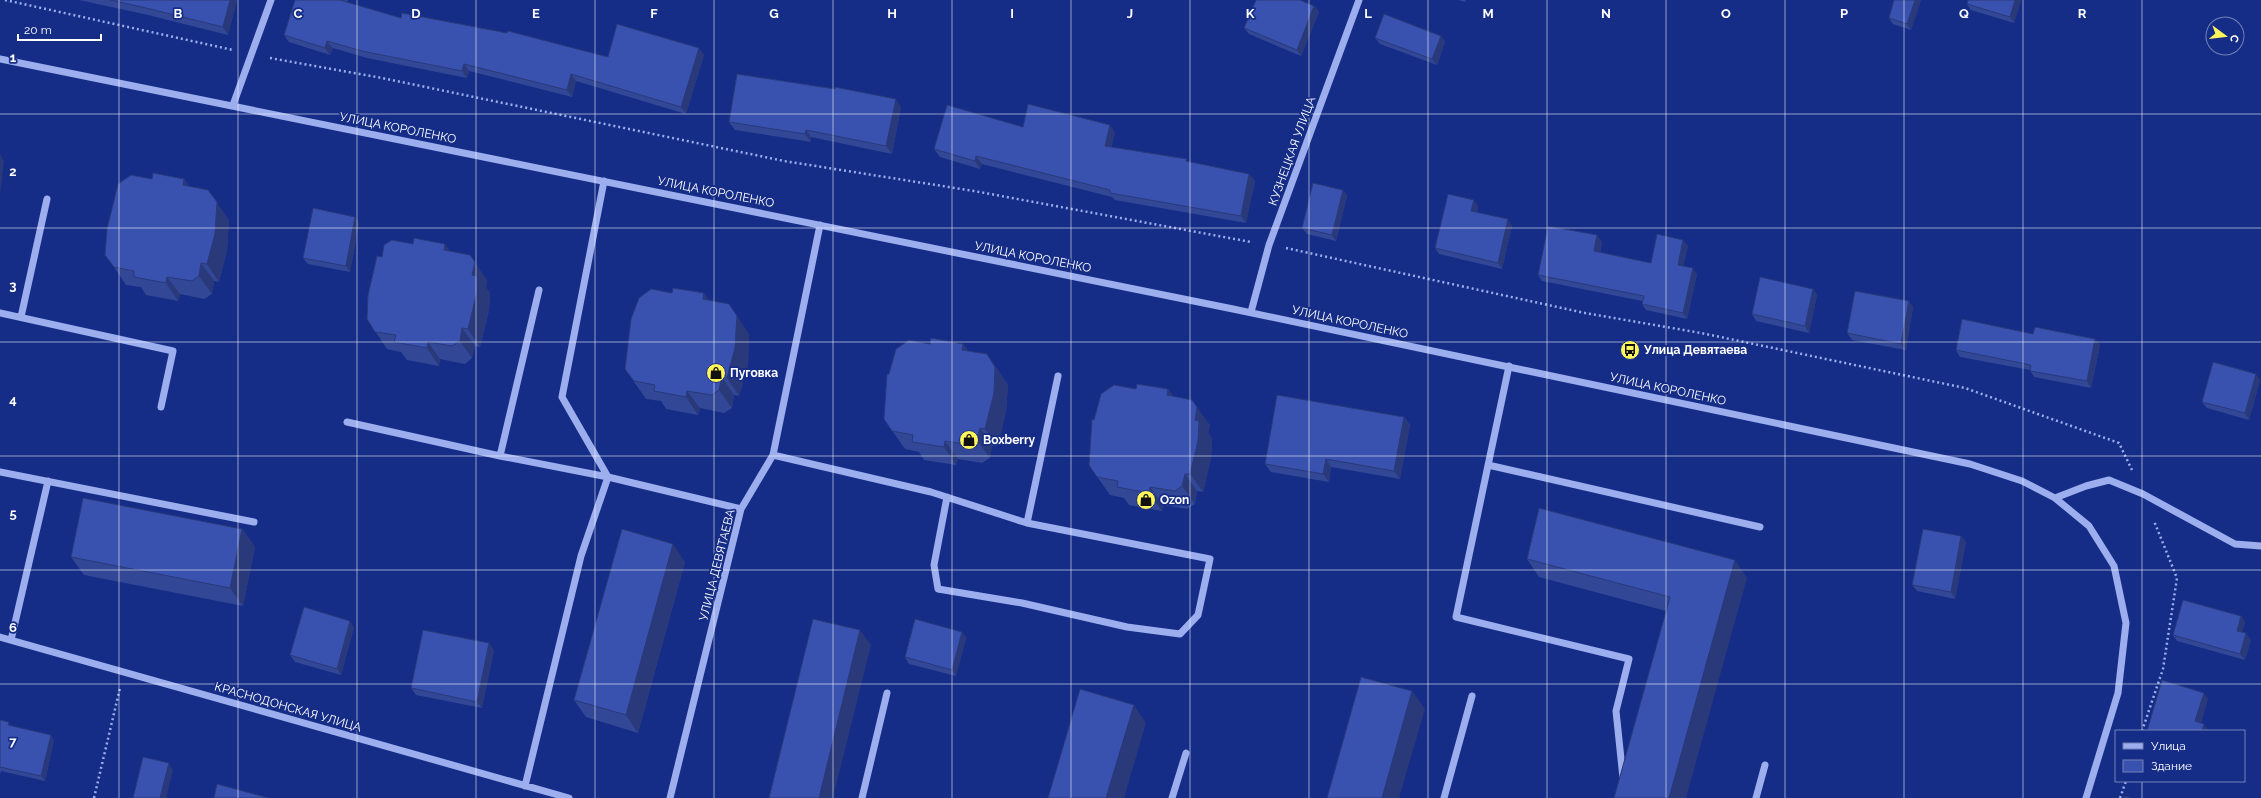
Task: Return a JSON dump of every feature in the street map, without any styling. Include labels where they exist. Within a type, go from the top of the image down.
[{"type":"street","points":[[233,105],[271,0]]},
{"type":"street","name":"КУЗНЕЦКАЯ УЛИЦА","points":[[1251,312],[1270,245],[1359,0]]},
{"type":"street","name":"УЛИЦА КОРОЛЕНКО","points":[[0,59],[1251,312],[1970,464],[2022,481],[2055,498],[2089,526],[2114,566],[2126,623],[2118,692],[2086,798]]},
{"type":"street","points":[[525,786],[581,556],[608,477],[562,397],[604,181]]},
{"type":"street","points":[[21,317],[47,199]]},
{"type":"street","name":"УЛИЦА ДЕВЯТАЕВА","points":[[670,798],[741,509],[773,455],[820,225]]},
{"type":"street","points":[[500,456],[539,290]]},
{"type":"street","points":[[0,312],[173,351],[161,407]]},
{"type":"street","points":[[1509,366],[1456,617],[1629,659],[1616,711],[1623,785]]},
{"type":"street","points":[[1027,523],[1058,376]]},
{"type":"street","points":[[347,422],[500,456],[608,477],[741,509]]},
{"type":"street","points":[[773,455],[947,497],[1027,523],[1210,559],[1198,615],[1180,634],[1127,627],[1022,603],[938,589],[934,565],[947,497]]},
{"type":"street","points":[[1488,465],[1760,527]]},
{"type":"street","points":[[0,472],[254,522]]},
{"type":"street","points":[[2055,498],[2086,486],[2109,480],[2143,494],[2235,544],[2261,546]]},
{"type":"street","points":[[11,640],[48,481]]},
{"type":"street","name":"КРАСНОДОНСКАЯ УЛИЦА","points":[[0,637],[569,798]]},
{"type":"street","points":[[862,798],[886,692]]},
{"type":"street","points":[[1444,798],[1472,696]]},
{"type":"street","points":[[1172,798],[1186,753]]},
{"type":"street","points":[[1756,798],[1765,765]]},
{"type":"path","points":[[5,0],[252,54],[382,78],[784,161],[974,191],[1270,245],[1586,313],[1701,333],[1965,388],[2119,443],[2143,494],[2177,578],[2163,669],[2142,730]]},
{"type":"path","points":[[94,798],[124,672]]},
{"type":"path","points":[[2120,798],[2126,782]]},
{"type":"building","points":[[110,0],[230,0],[223,27]]},
{"type":"building","points":[[295,0],[340,0],[401,18],[402,13],[507,33],[508,31],[608,57],[617,24],[699,48],[681,107],[571,74],[567,90],[464,64],[462,71],[362,51],[327,41],[325,48],[284,35]]},
{"type":"building","points":[[1256,0],[1300,0],[1314,6],[1297,50],[1244,28]]},
{"type":"building","points":[[1894,0],[1915,0],[1907,24],[1889,18]]},
{"type":"building","points":[[1968,0],[2015,0],[2010,17],[1967,4]]},
{"type":"building","points":[[1384,14],[1441,36],[1432,59],[1375,38]]},
{"type":"building","points":[[737,74],[835,89],[835,87],[896,99],[886,146],[806,130],[805,134],[729,122]]},
{"type":"building","points":[[1028,104],[1110,125],[1105,146],[1187,159],[1186,161],[1249,174],[1241,216],[1110,193],[1110,190],[976,156],[975,161],[934,149],[947,105],[1023,127]]},
{"type":"building","points":[[153,173],[184,179],[183,185],[208,190],[217,202],[215,234],[207,264],[201,263],[199,276],[192,281],[167,277],[166,283],[134,277],[134,271],[114,267],[105,255],[107,229],[118,184],[131,175],[152,179]]},
{"type":"building","points":[[1313,183],[1343,190],[1332,235],[1302,228]]},
{"type":"building","points":[[1448,194],[1474,200],[1471,211],[1508,219],[1498,263],[1435,248]]},
{"type":"building","points":[[313,208],[355,217],[346,266],[303,258]]},
{"type":"building","points":[[1548,226],[1597,235],[1594,251],[1651,263],[1657,234],[1683,240],[1678,265],[1693,268],[1683,313],[1642,304],[1644,296],[1538,275]]},
{"type":"building","points":[[414,238],[445,244],[444,250],[470,255],[475,262],[472,275],[477,276],[477,292],[468,329],[462,328],[460,341],[452,346],[428,342],[427,348],[394,342],[396,335],[375,332],[367,319],[368,295],[377,256],[382,257],[384,245],[392,240],[413,244]]},
{"type":"building","points":[[1760,277],[1813,289],[1805,326],[1752,314]]},
{"type":"building","points":[[673,288],[704,293],[703,299],[729,304],[737,316],[735,348],[727,378],[722,377],[719,390],[712,395],[687,391],[686,397],[654,391],[655,385],[634,381],[625,369],[631,319],[639,298],[651,289],[672,293]]},
{"type":"building","points":[[1855,291],[1909,301],[1901,344],[1847,333]]},
{"type":"building","points":[[1962,319],[2033,334],[2035,327],[2095,339],[2087,381],[2030,371],[2031,365],[1956,350]]},
{"type":"building","points":[[931,338],[963,344],[962,350],[987,354],[995,367],[994,393],[985,429],[980,428],[977,440],[970,445],[945,441],[944,447],[912,442],[913,435],[892,431],[884,419],[887,374],[889,374],[896,349],[909,340],[930,344]]},
{"type":"building","points":[[2213,362],[2256,374],[2245,413],[2202,402]]},
{"type":"building","points":[[1137,384],[1168,389],[1167,395],[1192,400],[1197,407],[1195,420],[1199,421],[1198,441],[1190,474],[1185,474],[1182,486],[1175,491],[1150,487],[1149,493],[1117,487],[1118,481],[1097,477],[1089,465],[1092,419],[1094,420],[1101,394],[1114,385],[1136,389]]},
{"type":"building","points":[[1277,395],[1404,417],[1394,471],[1326,459],[1323,474],[1265,464]]},
{"type":"building","points":[[83,498],[242,529],[230,588],[71,557]]},
{"type":"building","points":[[1539,508],[1735,560],[1669,798],[1614,798],[1670,597],[1527,559]]},
{"type":"building","points":[[622,529],[673,544],[626,715],[574,700]]},
{"type":"building","points":[[1923,529],[1961,536],[1951,592],[1912,585]]},
{"type":"building","points":[[2183,600],[2241,616],[2237,631],[2246,633],[2240,654],[2173,635]]},
{"type":"building","points":[[304,607],[350,621],[337,669],[290,655]]},
{"type":"building","points":[[813,619],[860,630],[819,798],[769,798]]},
{"type":"building","points":[[915,619],[962,632],[952,670],[905,657]]},
{"type":"building","points":[[423,630],[489,643],[477,702],[411,688]]},
{"type":"building","points":[[1361,677],[1412,691],[1382,798],[1327,798]]},
{"type":"building","points":[[2162,680],[2204,693],[2195,721],[2204,724],[2202,730],[2147,730]]},
{"type":"building","points":[[1080,689],[1134,705],[1106,798],[1048,798]]},
{"type":"building","points":[[0,720],[9,722],[8,725],[51,735],[41,776],[0,767]]},
{"type":"building","points":[[143,757],[169,763],[160,798],[133,798]]},
{"type":"building","points":[[217,784],[269,798],[214,798]]},
{"type":"place","name":"Улица Девятаева","points":[[1630,350]]},
{"type":"place","name":"Пуговка","points":[[716,373]]},
{"type":"place","name":"Boxberry","points":[[969,440]]},
{"type":"place","name":"Ozon","points":[[1146,500]]}]
